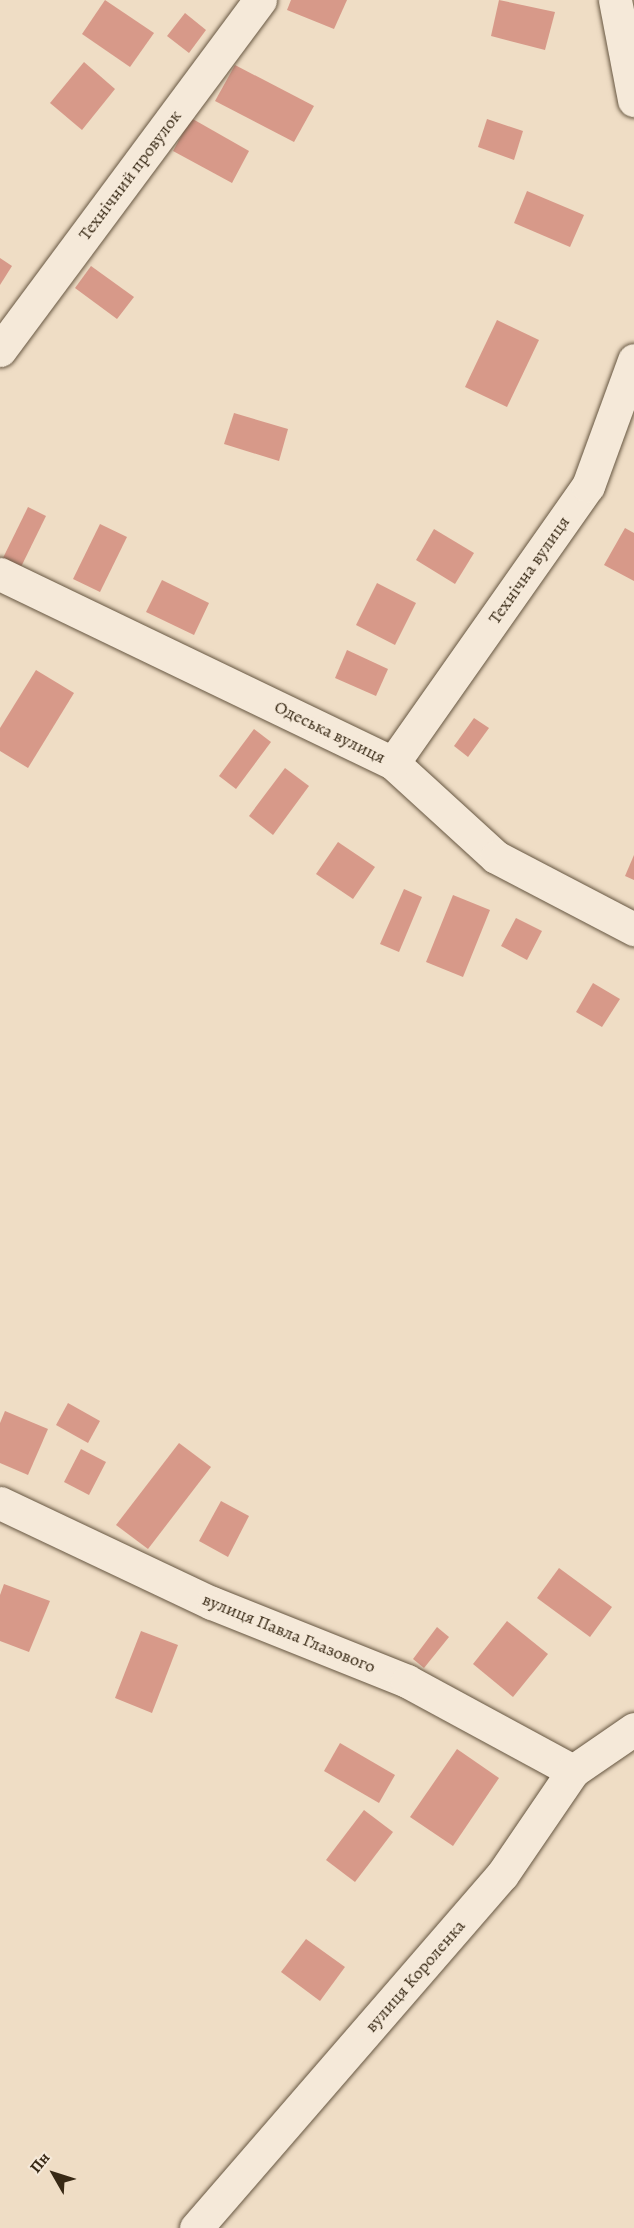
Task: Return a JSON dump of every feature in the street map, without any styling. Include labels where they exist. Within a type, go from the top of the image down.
[{"type":"street","name":"Технічний провулок","points":[[0,350],[260,0]]},
{"type":"street","points":[[615,0],[634,100]]},
{"type":"street","name":"Технічна вулиця","points":[[393,763],[588,486],[634,360]]},
{"type":"street","name":"Одеська вулиця","points":[[0,574],[393,763],[496,857],[634,929]]},
{"type":"street","name":"вулиця Павла Глазового","points":[[0,1503],[212,1603],[407,1681],[573,1771]]},
{"type":"street","name":"вулиця Короленка","points":[[196,2228],[501,1875],[573,1771],[634,1729]]},
{"type":"building","points":[[105,0],[154,33],[130,67],[82,34]]},
{"type":"building","points":[[291,0],[347,0],[334,29],[287,10]]},
{"type":"building","points":[[499,0],[555,12],[545,50],[491,36]]},
{"type":"building","points":[[185,13],[206,30],[189,53],[167,36]]},
{"type":"building","points":[[84,62],[115,89],[82,130],[50,103]]},
{"type":"building","points":[[235,65],[314,106],[294,142],[215,101]]},
{"type":"building","points":[[191,118],[249,151],[232,183],[173,151]]},
{"type":"building","points":[[487,119],[523,131],[514,160],[478,147]]},
{"type":"building","points":[[527,191],[584,215],[570,247],[514,223]]},
{"type":"building","points":[[0,258],[12,266],[0,285]]},
{"type":"building","points":[[91,266],[134,297],[117,319],[75,288]]},
{"type":"building","points":[[497,320],[539,340],[507,407],[465,387]]},
{"type":"building","points":[[234,413],[288,429],[279,461],[224,444]]},
{"type":"building","points":[[28,507],[46,516],[19,571],[1,562]]},
{"type":"building","points":[[100,524],[127,537],[100,592],[73,579]]},
{"type":"building","points":[[625,528],[634,533],[634,581],[604,565]]},
{"type":"building","points":[[434,529],[474,553],[455,584],[416,560]]},
{"type":"building","points":[[162,580],[209,603],[194,635],[146,612]]},
{"type":"building","points":[[377,583],[416,603],[395,645],[356,625]]},
{"type":"building","points":[[347,650],[388,669],[376,696],[335,678]]},
{"type":"building","points":[[36,670],[74,693],[28,768],[0,751],[0,728]]},
{"type":"building","points":[[474,718],[489,728],[468,757],[454,746]]},
{"type":"building","points":[[254,729],[271,742],[236,789],[219,776]]},
{"type":"building","points":[[285,768],[309,786],[273,835],[249,816]]},
{"type":"building","points":[[338,842],[375,867],[353,899],[316,874]]},
{"type":"building","points":[[634,855],[634,880],[625,876]]},
{"type":"building","points":[[404,889],[422,897],[399,952],[380,944]]},
{"type":"building","points":[[453,895],[490,910],[463,977],[426,962]]},
{"type":"building","points":[[516,918],[542,931],[527,960],[501,946]]},
{"type":"building","points":[[593,983],[620,999],[602,1027],[576,1012]]},
{"type":"building","points":[[68,1403],[100,1421],[88,1443],[56,1425]]},
{"type":"building","points":[[5,1411],[48,1429],[28,1475],[0,1463],[0,1423]]},
{"type":"building","points":[[179,1443],[211,1467],[148,1549],[116,1525]]},
{"type":"building","points":[[81,1449],[106,1462],[89,1495],[64,1482]]},
{"type":"building","points":[[221,1501],[249,1516],[228,1557],[199,1541]]},
{"type":"building","points":[[559,1568],[612,1607],[590,1637],[537,1598]]},
{"type":"building","points":[[4,1584],[50,1601],[29,1652],[0,1641],[0,1595]]},
{"type":"building","points":[[507,1621],[548,1654],[513,1697],[473,1664]]},
{"type":"building","points":[[437,1627],[449,1637],[424,1668],[413,1659]]},
{"type":"building","points":[[141,1631],[178,1645],[152,1713],[115,1698]]},
{"type":"building","points":[[340,1743],[395,1775],[379,1803],[324,1771]]},
{"type":"building","points":[[457,1749],[499,1778],[453,1846],[410,1817]]},
{"type":"building","points":[[364,1810],[393,1832],[355,1882],[326,1860]]},
{"type":"building","points":[[306,1939],[345,1967],[320,2001],[281,1972]]}]
